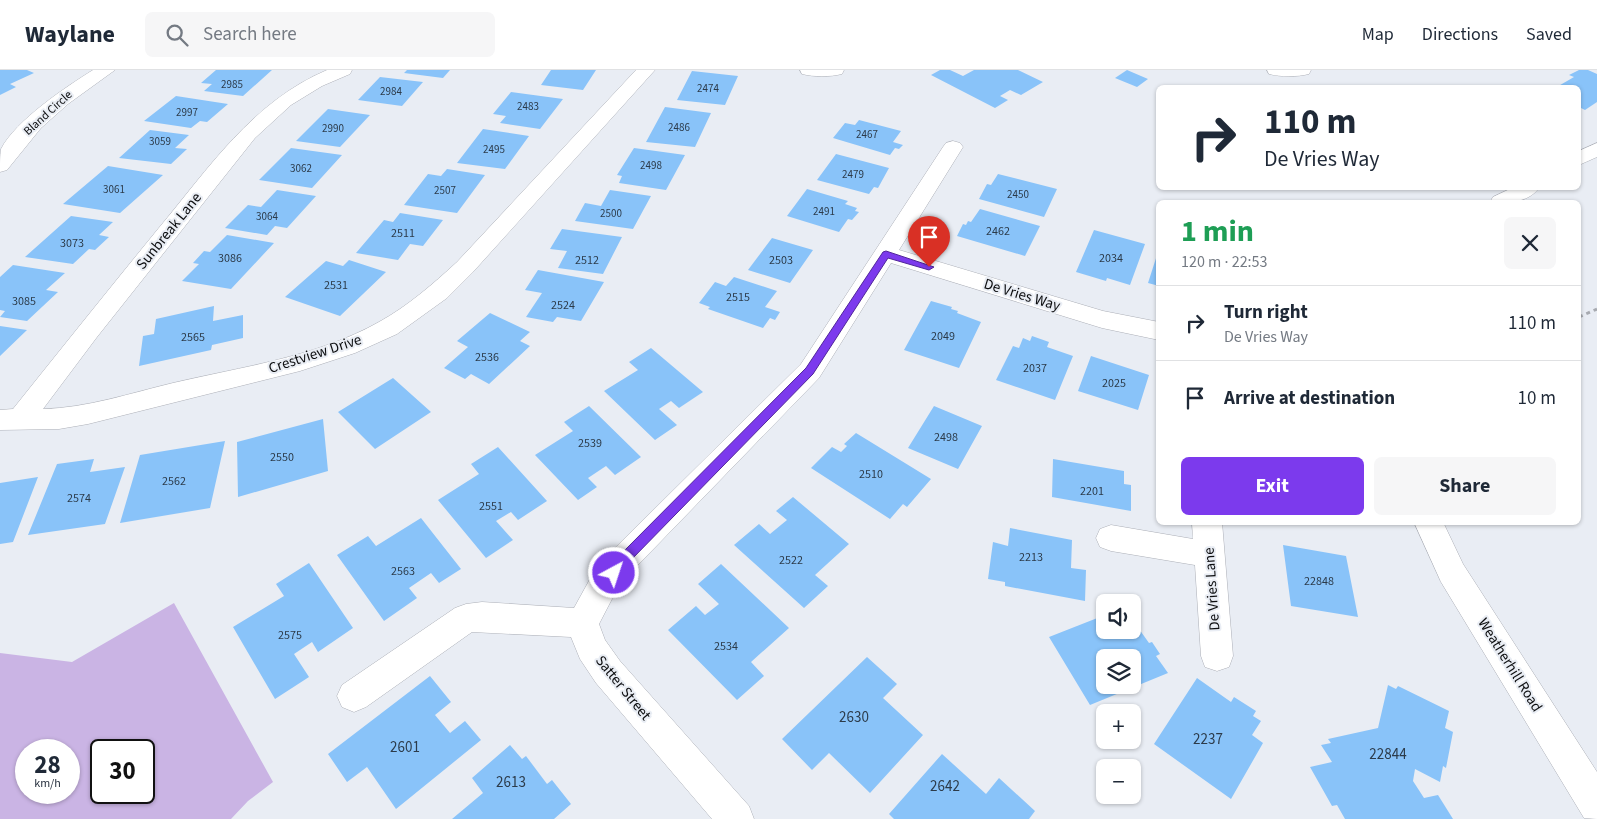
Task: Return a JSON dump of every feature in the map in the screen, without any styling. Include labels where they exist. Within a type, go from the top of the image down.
[{"type":"street","name":"Bland Circle","points":[[0,166],[17,142],[46,113],[73,90],[106,70]]},
{"type":"street","name":"Sunbreak Lane","points":[[10,420],[88,331],[248,134],[284,101],[315,82],[343,70]]},
{"type":"street","name":"Crestview Drive","points":[[10,420],[59,419],[88,414],[300,362],[346,347],[388,328],[440,292],[646,70]]},
{"type":"street","points":[[808,70],[835,70]]},
{"type":"street","points":[[1276,70],[1302,70]]},
{"type":"street","points":[[354,696],[466,618],[482,616],[583,623],[601,588],[626,557],[810,371],[953,147]]},
{"type":"street","points":[[1581,158],[1597,149]]},
{"type":"street","points":[[1505,200],[1524,190]]},
{"type":"street","name":"De Vries Way","points":[[886,254],[1102,319],[1156,330]]},
{"type":"street","name":"De Vries Lane","points":[[1207,525],[1217,656]]},
{"type":"street","name":"Weatherhill Road","points":[[1429,525],[1452,573],[1597,805]]},
{"type":"street","points":[[1111,538],[1210,554]]},
{"type":"street","name":"Satter Street","points":[[583,623],[591,648],[612,678],[736,819]]},
{"type":"path","points":[[1581,316],[1597,309]]},
{"type":"shaded area","points":[[174,603],[273,782],[248,801],[231,819],[0,819],[0,653],[72,662]]},
{"type":"building","points":[[0,70],[27,70],[34,73],[10,84],[16,87],[0,95]]},
{"type":"building","points":[[216,70],[272,70],[243,96],[204,91],[212,84],[201,83]]},
{"type":"building","points":[[407,70],[450,70],[443,78],[404,73]]},
{"type":"building","points":[[551,70],[596,70],[583,90],[541,85]]},
{"type":"building","points":[[940,70],[950,70],[963,76],[974,70],[1018,70],[1043,82],[1021,95],[1010,90],[1000,96],[1008,100],[995,108],[931,75]]},
{"type":"building","points":[[1127,70],[1148,79],[1137,87],[1115,78]]},
{"type":"building","points":[[1579,70],[1588,70],[1597,74],[1597,102],[1585,110],[1581,108],[1581,85],[1560,85],[1574,77],[1569,75]]},
{"type":"building","points":[[692,71],[738,76],[725,105],[677,100]]},
{"type":"building","points":[[380,77],[423,82],[402,106],[358,100]]},
{"type":"building","points":[[511,92],[563,99],[540,129],[500,123],[506,116],[493,114]]},
{"type":"building","points":[[176,96],[228,104],[207,122],[200,121],[191,128],[144,121]]},
{"type":"building","points":[[665,107],[711,113],[695,147],[646,142]]},
{"type":"building","points":[[328,109],[370,115],[340,147],[296,141]]},
{"type":"building","points":[[859,120],[901,131],[893,142],[903,145],[899,149],[895,148],[890,155],[833,138],[845,123],[855,125]]},
{"type":"building","points":[[483,129],[529,136],[505,169],[457,163]]},
{"type":"building","points":[[150,130],[189,135],[175,148],[187,149],[171,164],[119,158]]},
{"type":"building","points":[[291,148],[342,155],[312,188],[259,180]]},
{"type":"building","points":[[634,148],[685,155],[666,190],[619,183],[622,176],[617,175]]},
{"type":"building","points":[[836,154],[889,168],[878,188],[874,187],[869,194],[817,180]]},
{"type":"building","points":[[108,166],[163,175],[120,213],[63,204]]},
{"type":"building","points":[[447,169],[485,175],[457,213],[404,205],[428,174],[441,176]]},
{"type":"building","points":[[998,174],[1057,189],[1044,217],[979,199],[987,184],[991,185]]},
{"type":"building","points":[[807,189],[848,201],[845,204],[857,208],[855,211],[859,212],[852,220],[848,219],[839,232],[787,216]]},
{"type":"building","points":[[277,190],[316,196],[287,228],[275,226],[267,235],[225,228],[248,205],[261,207]]},
{"type":"building","points":[[610,190],[651,196],[633,229],[575,221],[585,203],[601,206]]},
{"type":"building","points":[[980,209],[1040,226],[1025,256],[957,236],[963,224],[966,225],[968,221],[971,222]]},
{"type":"building","points":[[400,213],[443,220],[423,246],[410,244],[398,260],[356,253],[384,220],[393,222]]},
{"type":"building","points":[[71,216],[113,222],[99,235],[109,237],[95,250],[89,249],[73,264],[25,257]]},
{"type":"building","points":[[562,229],[622,237],[603,274],[558,268],[567,251],[550,249]]},
{"type":"building","points":[[1094,230],[1145,244],[1130,285],[1107,278],[1106,281],[1076,272]]},
{"type":"building","points":[[227,235],[274,243],[231,289],[182,281],[199,264],[193,263],[204,251],[210,252]]},
{"type":"building","points":[[772,238],[813,250],[790,283],[748,270]]},
{"type":"building","points":[[1156,258],[1156,285],[1148,283]]},
{"type":"building","points":[[349,260],[386,272],[340,316],[285,297],[326,261],[343,266]]},
{"type":"building","points":[[13,265],[65,273],[46,290],[58,292],[27,321],[0,317],[5,311],[0,310],[0,277]]},
{"type":"building","points":[[538,270],[604,282],[581,321],[557,317],[553,322],[526,317],[542,293],[525,290]]},
{"type":"building","points":[[734,277],[777,291],[765,307],[780,312],[775,320],[770,318],[763,328],[708,309],[710,307],[699,303],[715,282],[726,286]]},
{"type":"building","points":[[931,301],[952,307],[951,309],[958,311],[957,313],[981,322],[959,368],[904,350]]},
{"type":"building","points":[[214,306],[213,321],[243,315],[243,338],[212,345],[211,350],[139,366],[143,336],[154,334],[156,319]]},
{"type":"building","points":[[490,313],[530,332],[520,341],[530,346],[489,384],[471,374],[465,379],[444,368],[468,347],[457,341]]},
{"type":"building","points":[[0,326],[27,330],[0,356]]},
{"type":"building","points":[[1032,336],[1049,342],[1047,347],[1073,356],[1055,400],[996,380],[1013,346],[1019,348],[1023,338],[1030,341]]},
{"type":"building","points":[[651,348],[703,392],[679,408],[671,401],[659,409],[677,425],[655,440],[604,391],[638,370],[629,362]]},
{"type":"building","points":[[1091,356],[1149,375],[1138,410],[1078,391]]},
{"type":"building","points":[[393,378],[431,412],[375,449],[338,412]]},
{"type":"building","points":[[589,406],[641,457],[615,475],[606,466],[588,478],[597,487],[578,500],[535,455],[573,431],[564,422]]},
{"type":"building","points":[[934,406],[982,426],[958,469],[908,448]]},
{"type":"building","points":[[323,419],[328,471],[238,497],[237,442]]},
{"type":"building","points":[[856,433],[931,479],[907,507],[903,504],[890,519],[811,468],[832,447],[841,452],[847,446],[844,444]]},
{"type":"building","points":[[225,441],[210,508],[120,523],[140,455]]},
{"type":"building","points":[[498,447],[547,501],[518,520],[511,512],[496,521],[513,540],[486,558],[438,500],[479,474],[471,464]]},
{"type":"building","points":[[94,459],[90,472],[125,467],[105,524],[28,535],[57,464]]},
{"type":"building","points":[[1053,459],[1124,471],[1124,484],[1131,485],[1131,511],[1052,497]]},
{"type":"building","points":[[38,477],[13,542],[0,544],[0,483]]},
{"type":"building","points":[[793,497],[849,544],[815,575],[828,586],[804,608],[734,545],[759,524],[770,534],[787,520],[776,511]]},
{"type":"building","points":[[421,518],[461,569],[439,583],[431,573],[409,588],[417,598],[384,621],[337,555],[368,536],[376,546]]},
{"type":"building","points":[[1010,528],[1072,540],[1071,568],[1086,570],[1085,601],[1005,586],[1005,582],[988,579],[993,542],[1008,546]]},
{"type":"building","points":[[1283,545],[1346,556],[1358,617],[1291,606]]},
{"type":"building","points":[[309,563],[353,628],[318,652],[312,642],[294,654],[309,677],[275,699],[233,627],[284,596],[276,584]]},
{"type":"building","points":[[721,564],[789,628],[751,662],[764,676],[737,700],[668,630],[696,606],[705,615],[719,604],[698,584]]},
{"type":"building","points":[[1096,619],[1096,639],[1141,639],[1141,632],[1149,643],[1152,642],[1160,654],[1156,656],[1168,673],[1141,684],[1141,649],[1096,649],[1096,694],[1117,694],[1090,705],[1049,637]]},
{"type":"building","points":[[867,657],[897,684],[883,698],[923,735],[870,793],[829,753],[812,770],[782,739]]},
{"type":"building","points":[[430,676],[451,702],[435,715],[450,733],[465,721],[481,740],[396,809],[367,767],[347,782],[328,754]]},
{"type":"building","points":[[1197,678],[1231,702],[1234,697],[1256,711],[1253,716],[1261,721],[1252,735],[1263,743],[1231,799],[1154,744]]},
{"type":"building","points":[[1388,685],[1396,689],[1398,686],[1449,711],[1445,728],[1453,732],[1446,768],[1443,766],[1440,782],[1415,769],[1413,781],[1424,798],[1438,795],[1453,819],[1345,819],[1337,805],[1332,806],[1310,767],[1332,762],[1321,745],[1331,743],[1328,739],[1378,728]]},
{"type":"building","points":[[510,745],[522,759],[526,756],[547,784],[552,780],[571,804],[554,819],[452,819],[483,793],[472,778]]},
{"type":"building","points":[[942,754],[986,794],[999,778],[1035,811],[1029,819],[894,819],[889,814]]},
{"type":"route","points":[[614,573],[626,557],[810,371],[886,254],[929,267]]}]
